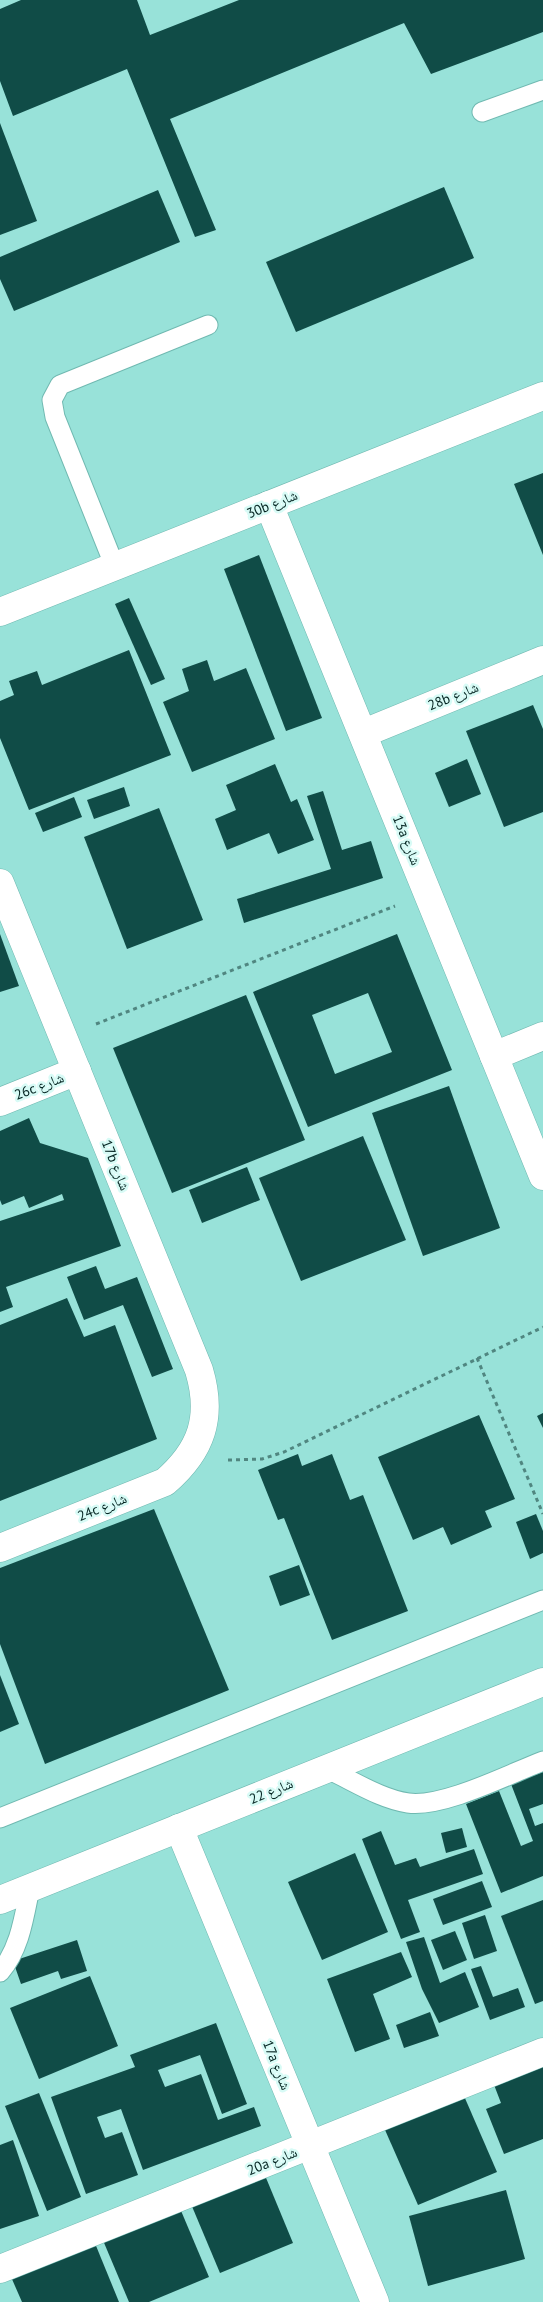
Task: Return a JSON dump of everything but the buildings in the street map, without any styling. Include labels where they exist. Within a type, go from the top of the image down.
[{"type":"street","name":"30b شارع","points":[[0,612],[543,396]]},
{"type":"street","name":"13a شارع","points":[[269,505],[364,733],[543,1176]]},
{"type":"street","name":"28b شارع","points":[[364,733],[543,660]]},
{"type":"street","name":"17b شارع","points":[[0,883],[199,1370],[205,1390],[205,1411],[202,1431],[194,1451]]},
{"type":"street","points":[[494,1056],[543,1036]]},
{"type":"street","name":"26c شارع","points":[[0,1102],[77,1071]]},
{"type":"street","name":"24c شارع","points":[[0,1548],[165,1482],[181,1468],[194,1451]]},
{"type":"street","name":"شارع 22","points":[[0,1900],[543,1682]]},
{"type":"street","name":"17a شارع","points":[[179,1828],[375,2302]]},
{"type":"street","name":"20a شارع","points":[[0,2269],[543,2052]]},
{"type":"lane","points":[[482,112],[543,90]]},
{"type":"lane","points":[[115,567],[56,417],[52,400],[60,385],[208,325]]},
{"type":"lane","points":[[0,1818],[543,1600]]},
{"type":"lane","points":[[327,1769],[388,1797],[408,1803],[427,1804],[446,1799],[543,1761]]},
{"type":"lane","points":[[0,1972],[11,1959],[19,1936],[30,1888]]},
{"type":"path","points":[[63,1037],[428,893]]},
{"type":"path","points":[[194,1451],[216,1459],[239,1461],[262,1459],[284,1452],[543,1327]]},
{"type":"path","points":[[477,1358],[543,1514]]}]
